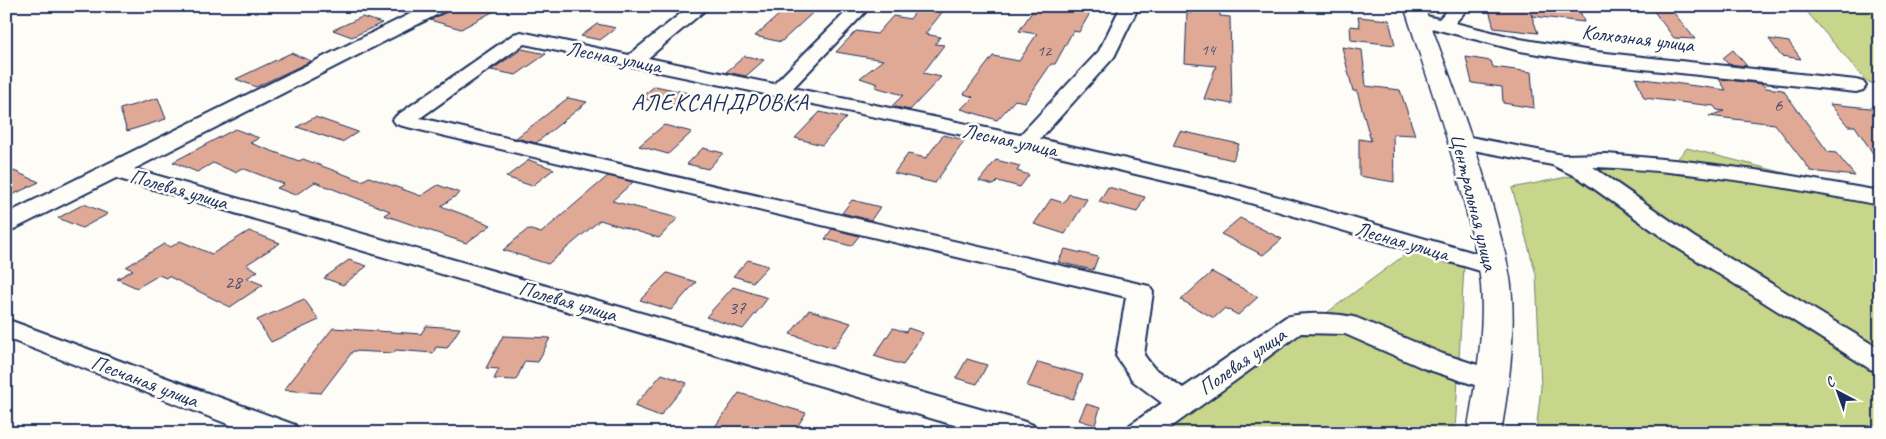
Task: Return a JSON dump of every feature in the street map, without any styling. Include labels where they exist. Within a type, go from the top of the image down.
[{"type":"main road","name":"Центральная улица","points":[[1425,17],[1476,190],[1494,267],[1496,322],[1493,380],[1484,433]]},
{"type":"street","points":[[6,224],[440,6]]},
{"type":"street","points":[[634,60],[701,6]]},
{"type":"street","points":[[778,92],[862,6]]},
{"type":"street","points":[[1025,142],[1107,53],[1130,6]]},
{"type":"street","points":[[1425,17],[1461,6]]},
{"type":"street","name":"Колхозная улица","points":[[1425,17],[1520,45],[1597,58],[1856,86]]},
{"type":"street","name":"Лесная улица","points":[[1182,402],[1143,374],[1130,356],[1140,292],[403,120],[521,38],[1025,142],[1222,188],[1494,267]]},
{"type":"street","points":[[1460,141],[1558,160],[1677,166],[1759,176],[1880,198]]},
{"type":"street","points":[[1558,160],[1587,173],[1685,242],[1880,362]]},
{"type":"street","name":"Полевая улица","points":[[114,170],[1022,433]]},
{"type":"street","name":"Полевая улица","points":[[1141,433],[1182,402],[1295,324],[1348,325],[1433,361],[1493,380]]},
{"type":"street","name":"Песчаная улица","points":[[6,328],[284,433]]},
{"type":"green space","points":[[1802,6],[1880,6],[1880,85],[1867,82]]},
{"type":"green space","points":[[1687,148],[1816,181],[1880,194],[1880,433],[1536,433],[1541,387],[1536,274],[1512,188],[1622,166],[1675,161]]},
{"type":"green space","points":[[1410,251],[1464,266],[1455,433],[1165,433]]},
{"type":"building","points":[[397,6],[421,6],[407,14],[396,11]]},
{"type":"building","points":[[451,6],[476,6],[494,11],[461,29],[430,20],[447,12]]},
{"type":"building","points":[[789,6],[820,6],[781,42],[755,36]]},
{"type":"building","points":[[920,6],[947,6],[925,34],[940,37],[935,44],[944,45],[923,73],[941,77],[910,110],[892,106],[903,95],[875,87],[878,84],[860,78],[883,60],[836,52],[856,31],[877,34],[893,16],[910,19]]},
{"type":"building","points":[[1036,6],[1094,6],[1079,32],[1073,31],[1055,64],[1051,64],[1025,102],[1015,100],[997,120],[961,109],[973,97],[964,94],[993,56],[1019,61],[1037,34],[1019,31]]},
{"type":"building","points":[[1192,6],[1220,6],[1220,16],[1230,17],[1232,104],[1204,99],[1216,66],[1185,63],[1187,13],[1192,13]]},
{"type":"building","points":[[1488,6],[1528,6],[1538,33],[1494,28]]},
{"type":"building","points":[[1533,6],[1578,6],[1584,22],[1532,16]]},
{"type":"building","points":[[1650,6],[1669,7],[1695,39],[1674,38]]},
{"type":"building","points":[[362,17],[382,23],[352,37],[333,30]]},
{"type":"building","points":[[1358,17],[1389,20],[1395,45],[1351,40],[1350,26],[1360,27]]},
{"type":"building","points":[[597,24],[616,28],[600,40],[581,36]]},
{"type":"building","points":[[1769,39],[1789,42],[1801,59],[1781,56]]},
{"type":"building","points":[[1342,47],[1362,50],[1366,86],[1400,90],[1415,135],[1393,134],[1394,182],[1359,176],[1359,139],[1371,141],[1357,91],[1353,91]]},
{"type":"building","points":[[522,49],[546,54],[516,75],[491,70]]},
{"type":"building","points":[[1733,50],[1747,66],[1728,64],[1723,58]]},
{"type":"building","points":[[291,53],[311,61],[256,87],[236,79]]},
{"type":"building","points":[[745,56],[764,60],[746,76],[726,72]]},
{"type":"building","points":[[1466,57],[1491,61],[1493,67],[1531,72],[1534,108],[1503,103],[1502,87],[1472,83]]},
{"type":"building","points":[[1636,78],[1726,90],[1719,79],[1762,84],[1766,88],[1783,90],[1828,152],[1836,153],[1855,176],[1811,171],[1775,124],[1709,116],[1724,111],[1717,110],[1714,106],[1644,98]]},
{"type":"building","points":[[655,86],[688,93],[674,105],[640,98]]},
{"type":"building","points":[[158,98],[166,119],[127,131],[120,109]]},
{"type":"building","points":[[568,98],[587,102],[536,143],[516,138]]},
{"type":"building","points":[[1830,104],[1880,109],[1880,164],[1855,126],[1848,126]]},
{"type":"building","points":[[820,112],[846,118],[822,145],[795,138]]},
{"type":"building","points":[[315,117],[358,132],[342,142],[297,127]]},
{"type":"building","points":[[664,125],[692,132],[668,154],[639,146]]},
{"type":"building","points":[[235,129],[259,138],[250,143],[299,161],[303,159],[362,181],[369,177],[421,196],[438,185],[460,193],[441,206],[491,225],[466,243],[384,215],[390,211],[315,182],[295,195],[277,188],[284,184],[242,168],[235,172],[213,163],[197,172],[173,162]]},
{"type":"building","points":[[1180,131],[1239,144],[1233,160],[1173,146]]},
{"type":"building","points":[[943,135],[965,140],[935,183],[894,173],[908,154],[926,158]]},
{"type":"building","points":[[703,148],[723,153],[708,169],[687,164]]},
{"type":"building","points":[[529,160],[554,169],[532,186],[506,177]]},
{"type":"building","points":[[996,160],[1020,166],[1017,171],[1029,175],[1020,187],[998,181],[994,185],[979,181]]},
{"type":"building","points":[[14,171],[39,182],[6,198],[6,175]]},
{"type":"building","points":[[608,176],[633,182],[612,201],[678,218],[659,238],[600,220],[548,264],[503,250],[528,229],[541,233]]},
{"type":"building","points":[[1108,187],[1145,197],[1137,212],[1099,202]]},
{"type":"building","points":[[1069,194],[1087,199],[1065,234],[1034,224],[1051,199],[1064,203]]},
{"type":"building","points":[[852,200],[880,207],[871,220],[842,213]]},
{"type":"building","points":[[84,204],[108,214],[82,228],[58,218]]},
{"type":"building","points":[[1240,218],[1282,239],[1263,255],[1221,234]]},
{"type":"building","points":[[832,229],[859,236],[851,246],[825,239]]},
{"type":"building","points":[[249,231],[280,243],[246,265],[258,271],[247,278],[263,285],[230,307],[168,276],[166,278],[159,275],[137,288],[117,279],[133,270],[126,267],[164,244],[171,247],[180,241],[212,254]]},
{"type":"building","points":[[1065,249],[1098,257],[1093,270],[1058,262]]},
{"type":"building","points":[[349,260],[367,266],[343,285],[324,278]]},
{"type":"building","points":[[748,260],[768,266],[753,282],[733,276]]},
{"type":"building","points":[[1212,272],[1258,297],[1238,315],[1225,308],[1214,318],[1181,300]]},
{"type":"building","points":[[667,273],[696,282],[671,310],[640,300]]},
{"type":"building","points":[[733,287],[768,298],[743,329],[706,317]]},
{"type":"building","points":[[304,299],[319,320],[271,342],[257,320]]},
{"type":"building","points":[[809,310],[851,323],[834,348],[790,334]]},
{"type":"building","points":[[426,326],[460,328],[447,348],[436,347],[433,353],[396,350],[393,353],[353,351],[321,393],[284,390],[333,328],[421,334]]},
{"type":"building","points":[[893,328],[906,332],[908,328],[923,333],[903,365],[874,356]]},
{"type":"building","points":[[503,336],[550,338],[538,362],[525,361],[516,380],[494,379],[499,369],[486,368]]},
{"type":"building","points":[[967,359],[987,365],[977,384],[956,378]]},
{"type":"building","points":[[1038,362],[1083,375],[1073,399],[1027,386]]},
{"type":"building","points":[[662,374],[687,383],[660,416],[634,406]]},
{"type":"building","points":[[739,393],[806,413],[793,433],[730,433],[714,428]]},
{"type":"building","points":[[1086,404],[1100,408],[1095,425],[1079,420]]},
{"type":"district","name":"АЛЕКСАНДРОВКА","points":[[720,102]]}]
